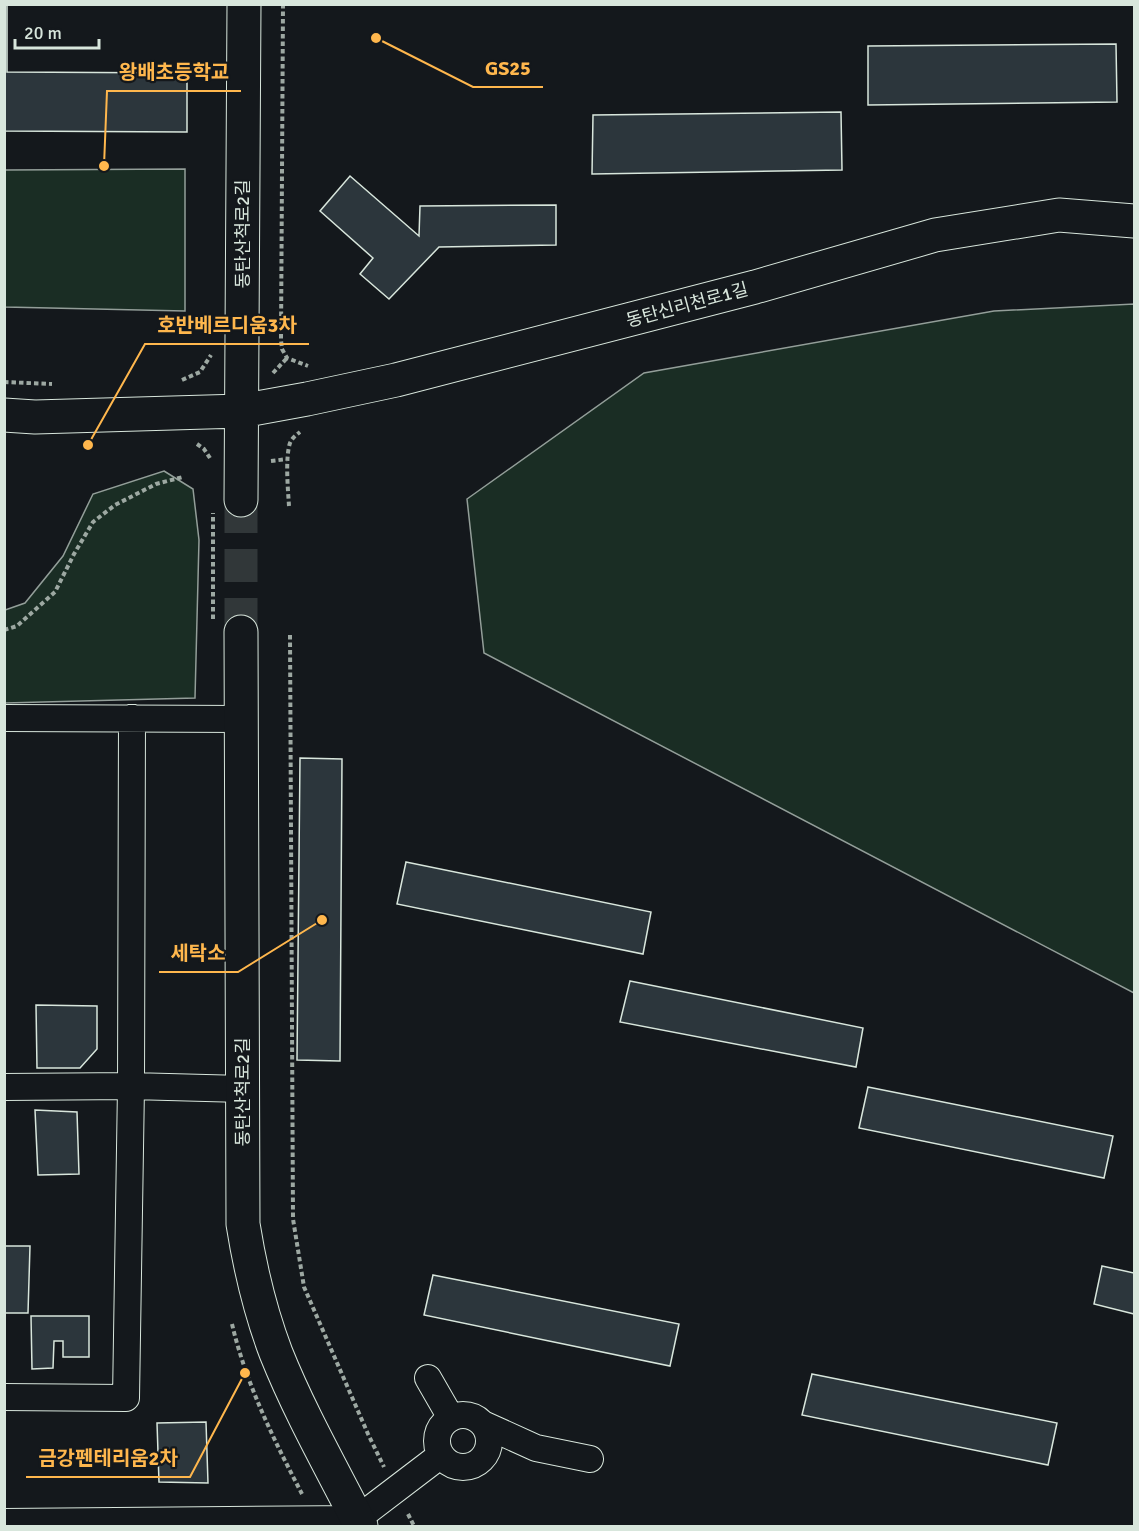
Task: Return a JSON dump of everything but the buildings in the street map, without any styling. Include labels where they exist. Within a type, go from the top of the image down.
[{"type":"street","name":"동탄산척로2길","points":[[227,502],[241,411],[244,4]]},
{"type":"street","name":"동탄신리천로1길","points":[[4,415],[35,417],[241,411],[420,374],[755,287],[935,235],[1059,216],[1134,221]]},
{"type":"street","name":"동탄산척로2길","points":[[227,628],[242,719],[243,1224],[249,1264],[276,1353],[302,1413],[359,1523]]},
{"type":"street","points":[[4,718],[242,719]]},
{"type":"street","points":[[4,1397],[126,1398],[131,1086],[132,718]]},
{"type":"street","points":[[4,1087],[131,1086],[243,1089]]},
{"type":"street","points":[[428,1378],[451,1418]]},
{"type":"street","points":[[483,1424],[489,1440],[484,1456],[471,1466],[454,1466],[446,1461],[437,1447],[439,1430],[444,1423],[459,1415],[476,1419],[536,1448],[590,1459]]},
{"type":"street","points":[[484,1456],[536,1448]]},
{"type":"street","points":[[4,1522],[316,1520],[359,1523],[441,1455]]},
{"type":"path","points":[[283,4],[281,340],[282,349],[287,358],[309,366]]},
{"type":"path","points":[[177,381],[200,372],[211,354]]},
{"type":"path","points":[[4,382],[56,384]]},
{"type":"path","points":[[289,506],[290,442],[306,429]]},
{"type":"path","points":[[189,442],[204,449],[211,459]]},
{"type":"path","points":[[4,630],[17,626],[54,592],[93,522],[115,505],[156,484],[183,477]]},
{"type":"path","points":[[227,502],[227,628]]},
{"type":"path","points":[[290,635],[293,1219],[304,1287],[368,1434],[414,1527]]},
{"type":"path","points":[[231,1321],[246,1373],[259,1406],[316,1520]]},
{"type":"green space","points":[[185,169],[185,311],[5,307],[5,170]]},
{"type":"green space","points":[[1134,304],[1134,993],[484,653],[467,499],[644,373],[994,311]]},
{"type":"green space","points":[[164,471],[193,489],[199,540],[195,698],[5,703],[5,610],[25,603],[63,556],[93,494]]},
{"type":"tunnel","points":[[241,500],[241,632]]},
{"type":"place","name":"GS25","points":[[376,38]]},
{"type":"place","name":"왕배초등학교","points":[[104,166]]},
{"type":"place","name":"호반베르디움3차","points":[[88,445]]},
{"type":"place","name":"세탁소","points":[[322,920]]},
{"type":"place","name":"금강펜테리움2차","points":[[245,1373]]}]
